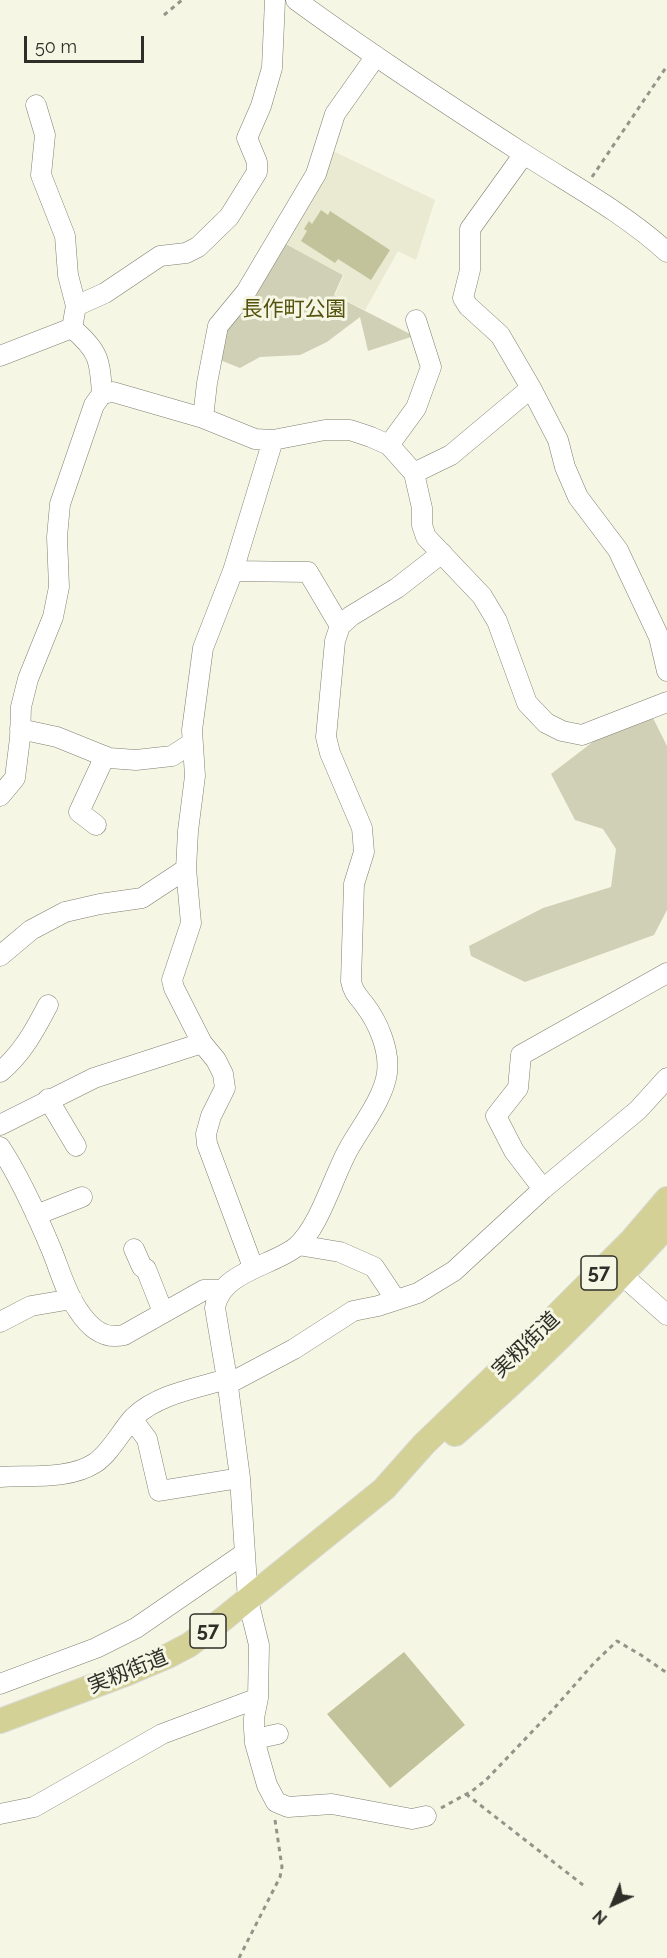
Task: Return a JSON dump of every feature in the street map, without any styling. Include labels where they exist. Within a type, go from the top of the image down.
[{"type":"main road","name":"実籾街道","points":[[384,1489],[424,1444],[623,1249],[667,1199]]},
{"type":"main road","name":"実籾街道","points":[[0,1721],[128,1673],[189,1645],[384,1489],[406,1476],[511,1386],[666,1228]]},
{"type":"street","points":[[76,306],[105,293],[160,256],[186,254],[198,247],[229,217],[244,195],[257,172],[257,162],[247,138],[261,106],[272,68],[275,0]]},
{"type":"street","points":[[296,0],[376,56],[582,190],[667,252]]},
{"type":"street","points":[[203,418],[207,382],[218,326],[246,292],[316,174],[335,114],[376,56]]},
{"type":"street","points":[[36,105],[45,135],[41,175],[65,237],[68,275],[76,306],[72,328]]},
{"type":"street","points":[[525,154],[470,229],[470,270],[463,298],[468,306],[500,335],[531,388],[558,440],[565,467],[578,497],[618,550],[659,637],[667,671]]},
{"type":"street","points":[[389,445],[416,408],[431,367],[416,320]]},
{"type":"street","points":[[0,356],[72,328]]},
{"type":"street","points":[[0,796],[15,778],[21,707],[28,679],[54,617],[59,588],[57,537],[60,504],[83,432],[94,405],[102,394],[100,364],[94,350],[72,328]]},
{"type":"street","points":[[414,473],[451,455],[531,388]]},
{"type":"street","points":[[102,394],[113,392],[203,418],[242,436],[255,439],[273,440],[325,430],[350,430],[389,445],[414,473],[426,537],[482,596],[497,621],[527,703],[546,723],[582,735],[667,702]]},
{"type":"street","points":[[253,1267],[207,1144],[206,1134],[211,1116],[225,1088],[223,1074],[216,1060],[202,1043],[172,980],[191,923],[186,869],[195,776],[192,743],[202,648],[233,571],[273,440]]},
{"type":"street","points":[[426,1816],[412,1819],[332,1804],[288,1807],[276,1802],[267,1785],[255,1739],[254,1718],[258,1698],[259,1645],[248,1600],[240,1478],[215,1308],[221,1290],[253,1267],[280,1257],[298,1245],[315,1222],[346,1152],[381,1092],[388,1072],[381,1033],[366,1006],[353,991],[351,981],[354,884],[364,852],[362,828],[330,753],[327,737],[335,641],[340,626],[351,616],[397,588],[441,553]]},
{"type":"street","points":[[233,571],[308,572],[340,626]]},
{"type":"street","points":[[20,729],[57,737],[105,756],[136,760],[172,756],[192,743]]},
{"type":"street","points":[[96,825],[79,812],[105,756]]},
{"type":"street","points":[[0,956],[31,930],[65,912],[142,898],[186,869]]},
{"type":"street","points":[[543,1189],[514,1151],[496,1116],[518,1088],[521,1056],[667,973]]},
{"type":"street","points":[[0,1072],[9,1065],[31,1038],[48,1005]]},
{"type":"street","points":[[1,1122],[94,1078],[202,1043]]},
{"type":"street","points":[[0,1477],[63,1474],[84,1468],[96,1462],[132,1419],[152,1405],[173,1395],[227,1382],[294,1349],[353,1311],[424,1290],[454,1271],[543,1189],[638,1110],[667,1078]]},
{"type":"street","points":[[48,1099],[76,1146]]},
{"type":"street","points":[[0,1147],[13,1167],[36,1215],[79,1312],[106,1336],[124,1335],[204,1290],[221,1290]]},
{"type":"street","points":[[36,1215],[82,1197]]},
{"type":"street","points":[[298,1245],[340,1252],[374,1267],[396,1300]]},
{"type":"street","points":[[134,1249],[142,1267],[146,1269],[163,1312]]},
{"type":"street","points":[[622,1275],[667,1315]]},
{"type":"street","points":[[0,1322],[31,1306],[72,1299]]},
{"type":"street","points":[[132,1419],[147,1439],[159,1491],[240,1478]]},
{"type":"street","points":[[0,1684],[96,1648],[136,1628],[245,1553]]},
{"type":"street","points":[[0,1814],[34,1807],[162,1734],[258,1698]]},
{"type":"street","points":[[255,1739],[278,1734]]},
{"type":"path","points":[[164,15],[182,0]]},
{"type":"path","points":[[582,190],[667,66]]},
{"type":"path","points":[[426,1816],[486,1780],[550,1713],[594,1662],[617,1641],[667,1674]]},
{"type":"path","points":[[466,1794],[583,1885]]},
{"type":"path","points":[[239,1958],[280,1877],[282,1867],[274,1813],[276,1802]]},
{"type":"shaded area","points":[[333,151],[435,200],[416,260],[398,251],[365,310],[335,295],[344,275],[282,242]]},
{"type":"green space","name":"長作町公園","points":[[282,242],[343,275],[334,295],[414,336],[368,351],[360,317],[327,342],[300,355],[260,357],[240,368],[220,360],[225,327]]},
{"type":"green space","points":[[652,716],[667,746],[667,910],[654,935],[525,982],[471,956],[469,946],[543,908],[611,887],[616,849],[603,829],[575,820],[551,774],[594,741]]},
{"type":"building","points":[[321,210],[328,215],[330,211],[390,250],[371,280],[338,259],[335,263],[301,241],[307,231],[304,229],[309,221],[312,224]]},
{"type":"building","points":[[404,1652],[465,1725],[390,1788],[327,1714]]}]
